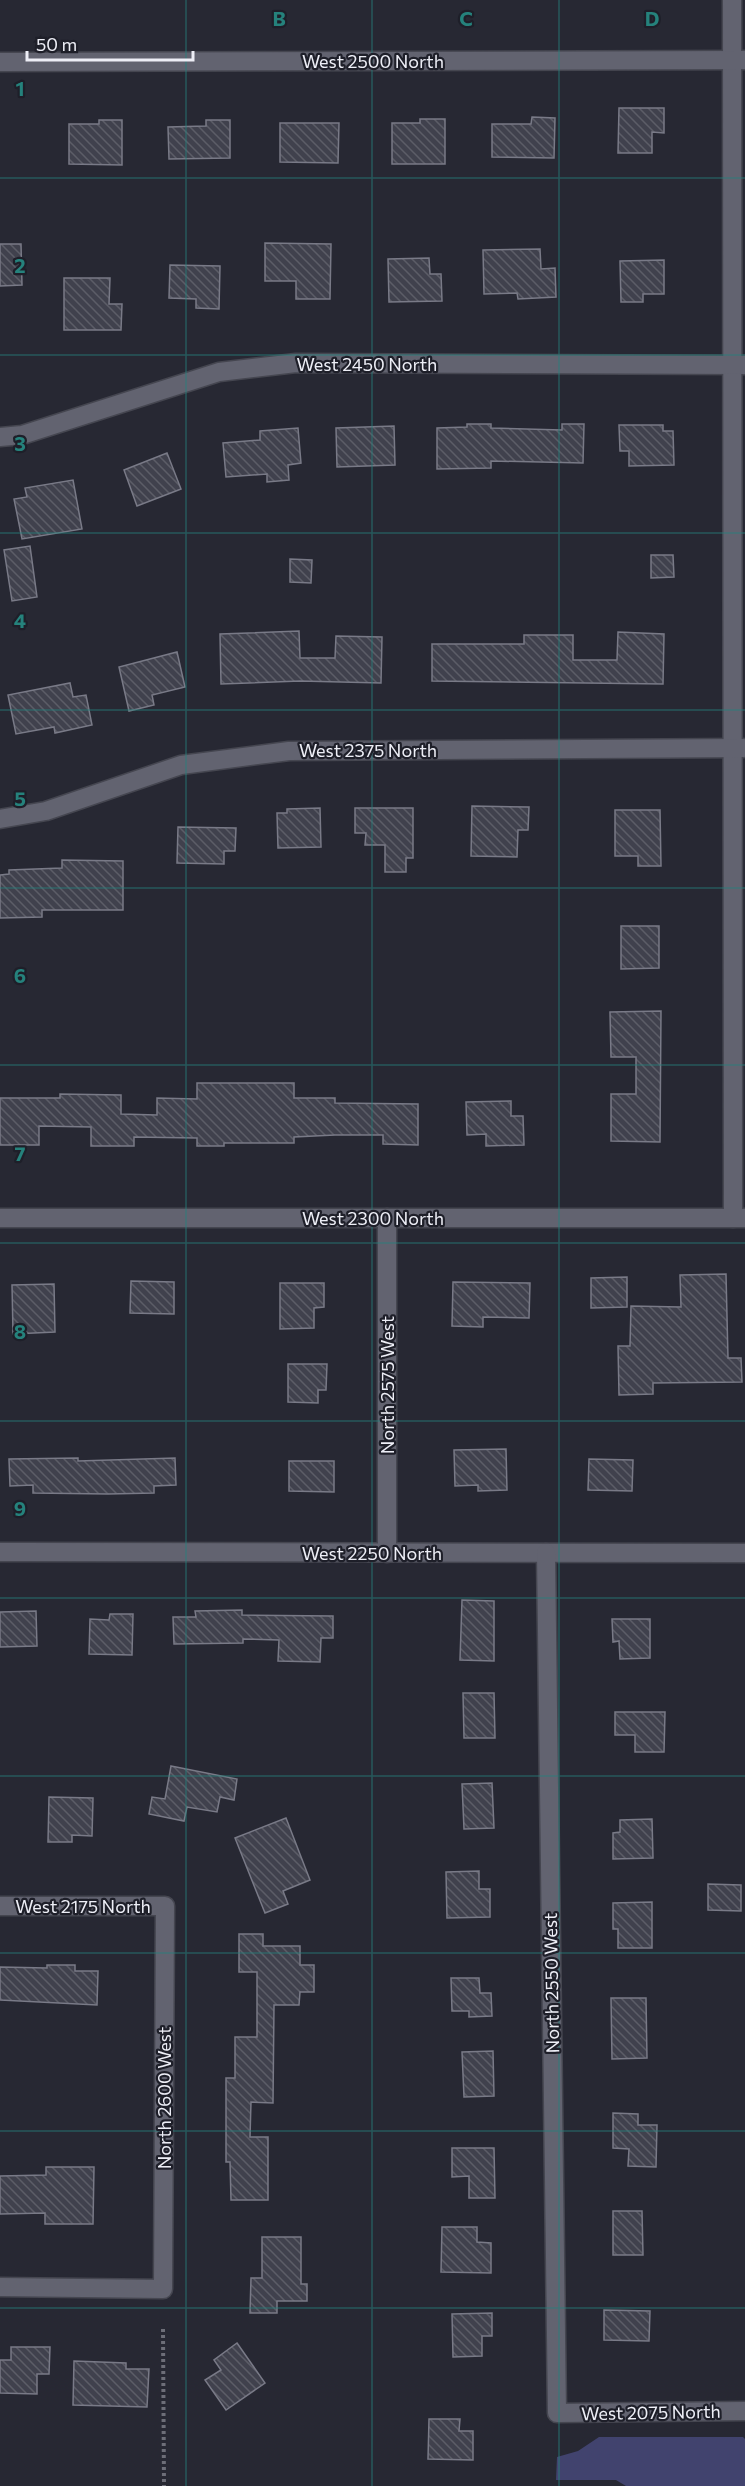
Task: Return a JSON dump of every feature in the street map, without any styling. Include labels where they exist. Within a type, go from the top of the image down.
[{"type":"street","points":[[732,0],[739,60],[739,1218]]},
{"type":"street","name":"West 2500 North","points":[[0,62],[739,60]]},
{"type":"street","name":"West 2450 North","points":[[0,437],[22,435],[219,372],[296,363],[739,364]]},
{"type":"street","name":"West 2375 North","points":[[0,819],[46,811],[181,765],[289,751],[739,748]]},
{"type":"street","name":"West 2300 North","points":[[0,1218],[739,1218]]},
{"type":"street","name":"North 2575 West","points":[[387,1218],[387,1553]]},
{"type":"street","name":"West 2250 North","points":[[0,1552],[745,1553]]},
{"type":"street","name":"North 2550 West","points":[[546,1553],[556,2413]]},
{"type":"street","name":"West 2175 North","points":[[0,1906],[165,1906]]},
{"type":"street","name":"North 2600 West","points":[[0,2287],[163,2289],[165,1906]]},
{"type":"street","name":"West 2075 North","points":[[556,2413],[745,2411]]},
{"type":"path","points":[[163,2329],[164,2484]]},
{"type":"shaded area","points":[[599,2437],[743,2437],[745,2439],[745,2486],[626,2486],[616,2480],[556,2480],[557,2457],[578,2451]]},
{"type":"building","points":[[619,108],[664,108],[664,133],[652,132],[652,153],[618,153]]},
{"type":"building","points":[[532,117],[555,118],[554,158],[492,157],[492,124],[531,124]]},
{"type":"building","points":[[420,119],[445,119],[445,164],[392,164],[392,123],[420,123]]},
{"type":"building","points":[[99,120],[122,120],[122,165],[69,164],[69,124],[99,124]]},
{"type":"building","points":[[206,120],[230,120],[230,158],[169,159],[168,127],[206,126]]},
{"type":"building","points":[[280,123],[339,123],[338,163],[280,162]]},
{"type":"building","points":[[265,243],[331,244],[330,299],[296,299],[296,281],[265,281]]},
{"type":"building","points":[[0,244],[21,244],[22,285],[0,286]]},
{"type":"building","points":[[540,249],[541,269],[555,268],[556,297],[518,299],[517,293],[484,294],[483,250]]},
{"type":"building","points":[[429,258],[430,274],[441,274],[442,301],[389,302],[388,259]]},
{"type":"building","points":[[664,260],[664,294],[643,294],[643,302],[621,302],[620,261]]},
{"type":"building","points":[[170,265],[220,266],[219,309],[196,308],[196,299],[169,298]]},
{"type":"building","points":[[64,278],[110,278],[109,304],[122,304],[121,330],[64,330]]},
{"type":"building","points":[[467,424],[491,424],[491,428],[562,430],[562,424],[584,424],[583,463],[491,461],[491,468],[437,469],[437,428],[467,427]]},
{"type":"building","points":[[619,425],[663,425],[663,431],[673,431],[674,465],[629,466],[629,451],[620,451]]},
{"type":"building","points":[[394,426],[395,465],[337,467],[336,428]]},
{"type":"building","points":[[298,428],[301,463],[288,465],[289,480],[267,482],[267,474],[226,477],[223,443],[260,440],[260,431]]},
{"type":"building","points":[[167,453],[181,489],[137,506],[124,470]]},
{"type":"building","points":[[73,480],[82,529],[22,539],[14,499],[27,497],[25,488]]},
{"type":"building","points":[[30,546],[37,597],[12,601],[4,550]]},
{"type":"building","points":[[651,555],[673,555],[674,577],[651,578]]},
{"type":"building","points":[[290,559],[312,560],[311,583],[290,582]]},
{"type":"building","points":[[299,631],[300,658],[335,658],[336,636],[382,637],[381,683],[300,681],[221,684],[220,634]]},
{"type":"building","points":[[618,632],[664,634],[663,684],[432,681],[432,644],[524,644],[524,635],[573,635],[573,660],[617,660]]},
{"type":"building","points":[[177,652],[185,687],[152,695],[154,705],[129,711],[119,667]]},
{"type":"building","points":[[70,683],[73,697],[86,695],[92,725],[55,733],[54,727],[16,734],[8,695]]},
{"type":"building","points":[[472,806],[529,807],[528,830],[518,830],[517,857],[471,856]]},
{"type":"building","points":[[320,808],[321,847],[278,848],[277,813],[287,813],[287,809]]},
{"type":"building","points":[[355,808],[413,808],[413,858],[406,858],[406,872],[385,872],[385,845],[365,845],[366,833],[355,833]]},
{"type":"building","points":[[615,810],[660,810],[661,866],[638,866],[638,856],[615,856]]},
{"type":"building","points":[[178,827],[236,828],[235,851],[224,851],[224,864],[177,863]]},
{"type":"building","points":[[62,860],[123,861],[123,910],[42,910],[42,917],[0,918],[0,875],[9,874],[9,870],[62,868]]},
{"type":"building","points":[[621,926],[659,926],[659,968],[621,969]]},
{"type":"building","points":[[661,1011],[660,1142],[611,1141],[611,1094],[636,1094],[636,1057],[611,1057],[610,1012]]},
{"type":"building","points":[[197,1083],[294,1083],[294,1098],[335,1098],[335,1103],[418,1104],[418,1145],[383,1144],[383,1135],[335,1135],[294,1137],[294,1143],[224,1143],[224,1146],[197,1146],[197,1138],[134,1137],[134,1146],[91,1146],[91,1127],[39,1126],[39,1145],[0,1145],[0,1098],[60,1098],[60,1094],[121,1095],[121,1114],[157,1115],[157,1098],[197,1099]]},
{"type":"building","points":[[511,1101],[511,1116],[523,1116],[524,1145],[486,1146],[486,1134],[467,1135],[466,1102]]},
{"type":"building","points":[[726,1274],[728,1358],[741,1358],[742,1382],[653,1383],[653,1394],[619,1395],[618,1346],[630,1346],[631,1306],[681,1307],[680,1275]]},
{"type":"building","points":[[627,1277],[627,1307],[591,1308],[591,1278]]},
{"type":"building","points":[[131,1281],[174,1282],[174,1314],[130,1313]]},
{"type":"building","points":[[453,1282],[530,1283],[529,1318],[483,1317],[483,1327],[452,1326]]},
{"type":"building","points":[[280,1283],[324,1283],[324,1307],[314,1308],[314,1328],[280,1329]]},
{"type":"building","points":[[54,1284],[55,1332],[13,1334],[12,1285]]},
{"type":"building","points":[[288,1364],[327,1364],[326,1390],[318,1390],[318,1403],[288,1402]]},
{"type":"building","points":[[506,1449],[507,1490],[478,1491],[478,1485],[455,1486],[454,1450]]},
{"type":"building","points":[[78,1458],[78,1461],[175,1458],[176,1485],[154,1486],[154,1493],[108,1494],[33,1493],[33,1485],[10,1486],[9,1459]]},
{"type":"building","points":[[589,1459],[633,1460],[632,1491],[588,1490]]},
{"type":"building","points":[[289,1461],[334,1461],[334,1492],[289,1491]]},
{"type":"building","points":[[462,1600],[494,1601],[494,1661],[460,1660]]},
{"type":"building","points":[[242,1610],[242,1615],[333,1616],[333,1638],[321,1638],[320,1662],[278,1661],[279,1640],[243,1639],[243,1643],[174,1644],[173,1617],[196,1617],[195,1611]]},
{"type":"building","points":[[36,1611],[37,1646],[0,1647],[0,1612]]},
{"type":"building","points":[[110,1614],[133,1614],[132,1655],[89,1654],[90,1619],[109,1620]]},
{"type":"building","points":[[612,1619],[650,1619],[650,1658],[620,1659],[619,1641],[613,1642]]},
{"type":"building","points":[[463,1693],[494,1693],[495,1738],[464,1738]]},
{"type":"building","points":[[615,1712],[665,1712],[664,1752],[635,1752],[635,1735],[615,1735]]},
{"type":"building","points":[[171,1766],[237,1779],[234,1800],[220,1797],[217,1812],[187,1807],[184,1821],[149,1814],[152,1797],[165,1799]]},
{"type":"building","points":[[492,1783],[494,1828],[464,1829],[462,1784]]},
{"type":"building","points":[[49,1797],[93,1798],[92,1836],[72,1835],[72,1842],[48,1842]]},
{"type":"building","points":[[286,1818],[310,1880],[283,1891],[288,1904],[265,1913],[235,1838]]},
{"type":"building","points":[[652,1819],[653,1858],[613,1859],[613,1833],[620,1832],[620,1820]]},
{"type":"building","points":[[479,1871],[479,1889],[490,1889],[490,1917],[447,1918],[446,1872]]},
{"type":"building","points":[[708,1884],[741,1885],[741,1911],[708,1910]]},
{"type":"building","points":[[652,1902],[652,1948],[618,1948],[618,1929],[613,1929],[613,1903]]},
{"type":"building","points":[[239,1934],[263,1934],[263,1946],[300,1946],[300,1965],[314,1965],[314,1992],[300,1992],[299,2005],[274,2005],[273,2103],[251,2102],[250,2137],[268,2137],[268,2200],[231,2200],[230,2162],[226,2162],[226,2078],[235,2078],[235,2037],[257,2037],[257,1972],[239,1972]]},
{"type":"building","points":[[47,1965],[75,1965],[75,1971],[98,1971],[97,2005],[0,2000],[0,1967],[47,1968]]},
{"type":"building","points":[[451,1978],[479,1978],[480,1993],[491,1993],[492,2016],[469,2017],[469,2011],[452,2011]]},
{"type":"building","points":[[611,1998],[646,1998],[647,2058],[612,2059]]},
{"type":"building","points":[[493,2051],[494,2096],[464,2097],[462,2052]]},
{"type":"building","points":[[613,2113],[638,2114],[638,2125],[657,2125],[656,2167],[628,2166],[629,2149],[613,2148]]},
{"type":"building","points":[[452,2148],[494,2148],[495,2198],[469,2198],[469,2176],[452,2177]]},
{"type":"building","points":[[46,2167],[94,2167],[93,2224],[45,2224],[45,2213],[0,2214],[0,2176],[46,2175]]},
{"type":"building","points":[[613,2211],[642,2211],[643,2255],[613,2255]]},
{"type":"building","points":[[442,2227],[477,2227],[477,2242],[491,2243],[491,2273],[441,2272]]},
{"type":"building","points":[[262,2237],[301,2237],[301,2284],[307,2284],[307,2301],[277,2301],[277,2313],[250,2313],[251,2278],[262,2278]]},
{"type":"building","points":[[604,2310],[650,2311],[649,2341],[604,2340]]},
{"type":"building","points":[[492,2313],[492,2336],[482,2336],[482,2356],[453,2357],[452,2314]]},
{"type":"building","points":[[237,2343],[265,2383],[226,2410],[205,2380],[221,2370],[214,2360]]},
{"type":"building","points":[[11,2347],[50,2347],[49,2374],[37,2374],[37,2394],[0,2393],[0,2360],[11,2360]]},
{"type":"building","points":[[74,2361],[126,2363],[126,2369],[149,2369],[147,2407],[73,2405]]},
{"type":"building","points":[[429,2419],[460,2419],[459,2431],[473,2431],[473,2460],[428,2459]]}]
